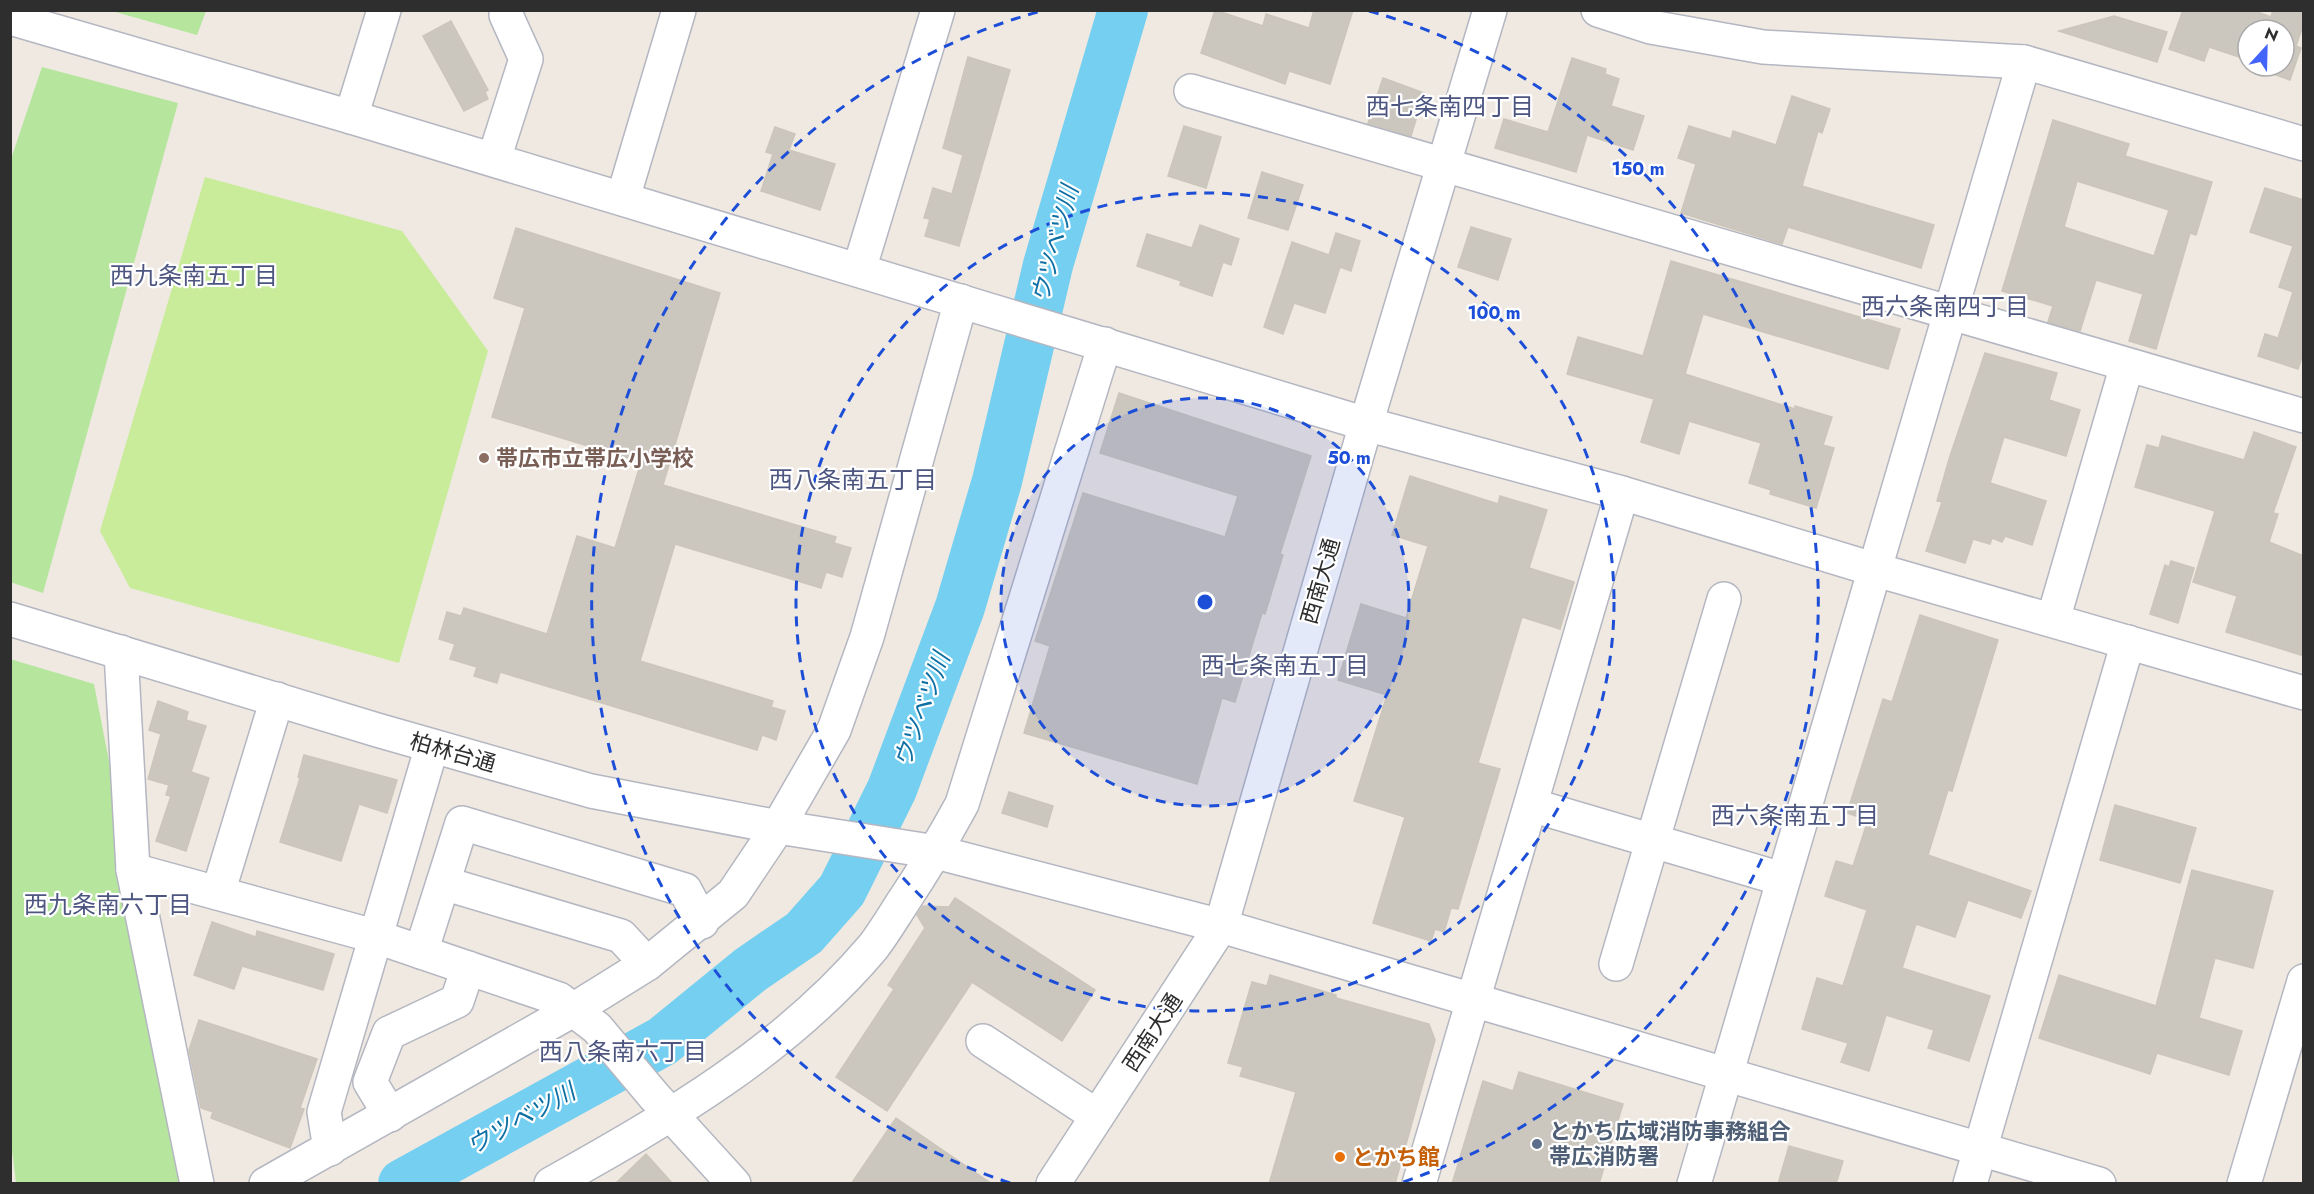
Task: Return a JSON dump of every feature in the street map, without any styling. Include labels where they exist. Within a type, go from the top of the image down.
[{"type":"street","points":[[351,117],[384,10]]},
{"type":"street","points":[[494,159],[526,59],[506,15],[507,10]]},
{"type":"street","points":[[623,198],[679,10]]},
{"type":"street","name":"西南大通","points":[[1053,1184],[1221,927],[1366,424],[1490,10]]},
{"type":"street","points":[[1598,10],[1651,27],[1763,47],[2024,62],[2304,144]]},
{"type":"street","points":[[859,270],[931,12]]},
{"type":"street","points":[[10,18],[494,159],[1366,424],[1622,493],[1873,569],[2304,693]]},
{"type":"street","points":[[1694,1184],[1728,1075],[1782,879],[2024,62]]},
{"type":"street","points":[[1191,91],[2304,416]]},
{"type":"street","points":[[266,1184],[390,1115],[585,1019],[647,964],[702,922],[733,894],[792,829],[834,730],[863,648],[975,305]]},
{"type":"street","points":[[552,1184],[663,1106],[789,1031],[829,994],[874,946],[936,852],[962,804],[1105,345]]},
{"type":"street","points":[[2053,620],[2127,365]]},
{"type":"street","points":[[1419,1184],[1622,493]]},
{"type":"street","points":[[1616,964],[1724,598]]},
{"type":"street","name":"柏林台通","points":[[10,619],[432,746],[591,790],[792,829],[904,845],[1221,927],[2099,1184]]},
{"type":"street","points":[[1970,1184],[2128,642]]},
{"type":"street","points":[[121,652],[133,870],[197,1184]]},
{"type":"street","points":[[218,893],[276,699]]},
{"type":"street","points":[[330,1149],[324,1112],[374,936],[432,746]]},
{"type":"street","points":[[1531,805],[1782,879]]},
{"type":"street","points":[[421,952],[462,823],[685,890],[702,922]]},
{"type":"street","points":[[133,870],[374,936],[559,999],[585,1019],[734,1184]]},
{"type":"street","points":[[443,883],[621,936],[647,964]]},
{"type":"street","points":[[390,1115],[370,1082],[389,1033],[457,1001],[468,968]]},
{"type":"street","points":[[2244,1184],[2304,981]]},
{"type":"street","points":[[983,1041],[1097,1116]]},
{"type":"green space","points":[[112,11],[206,11],[197,35]]},
{"type":"green space","points":[[42,67],[178,103],[43,593],[10,582],[11,159]]},
{"type":"green space","points":[[205,177],[402,231],[488,351],[399,663],[130,588],[100,531]]},
{"type":"green space","points":[[10,659],[94,684],[191,1183],[16,1183],[10,1133]]},
{"type":"building","points":[[1215,10],[1263,26],[1266,14],[1309,28],[1314,10],[1353,10],[1330,84],[1289,71],[1285,84],[1201,53]]},
{"type":"building","points":[[2183,10],[2252,10],[2271,17],[2273,10],[2304,10],[2304,23],[2296,46],[2296,18],[2236,18],[2236,56],[2209,47],[2204,61],[2169,49]]},
{"type":"building","points":[[2114,16],[2167,32],[2157,62],[2059,31]]},
{"type":"building","points":[[451,21],[488,90],[485,92],[488,99],[464,111],[423,36]]},
{"type":"building","points":[[2296,46],[2301,48],[2296,63]]},
{"type":"building","points":[[968,57],[1010,70],[959,246],[925,236],[930,219],[924,218],[933,188],[952,194],[963,155],[943,148]]},
{"type":"building","points":[[1572,58],[1606,69],[1605,74],[1619,79],[1611,106],[1644,116],[1633,150],[1587,135],[1576,172],[1495,148],[1504,119],[1548,132]]},
{"type":"building","points":[[1383,78],[1424,93],[1411,136],[1368,123]]},
{"type":"building","points":[[1792,96],[1830,109],[1822,133],[1818,131],[1802,186],[1934,225],[1921,268],[1788,227],[1782,244],[1681,213],[1696,164],[1678,158],[1689,126],[1731,139],[1733,131],[1776,145]]},
{"type":"building","points":[[2053,120],[2129,144],[2125,156],[2212,182],[2196,235],[2190,233],[2156,349],[2129,341],[2143,294],[2096,280],[2080,331],[2048,322],[2053,306],[2002,291]],"holes":[[[2077,181],[2169,210],[2154,256],[2064,227]]]},
{"type":"building","points":[[1184,126],[1221,137],[1206,188],[1168,176]]},
{"type":"building","points":[[775,127],[795,134],[789,150],[835,164],[820,210],[761,191],[773,154],[766,152]]},
{"type":"building","points":[[1262,172],[1303,185],[1288,230],[1248,218]]},
{"type":"building","points":[[2265,188],[2304,200],[2304,351],[2298,369],[2258,356],[2265,334],[2278,338],[2293,292],[2279,287],[2293,246],[2250,232]]},
{"type":"building","points":[[1200,225],[1239,239],[1231,265],[1223,262],[1212,296],[1180,285],[1181,281],[1137,266],[1147,234],[1192,248]]},
{"type":"building","points":[[1471,227],[1511,239],[1498,280],[1458,267]]},
{"type":"building","points":[[516,228],[720,293],[663,485],[836,537],[834,543],[851,548],[842,577],[826,572],[821,588],[675,544],[640,661],[773,701],[771,707],[785,711],[776,740],[762,735],[757,750],[500,672],[497,683],[474,676],[477,667],[450,659],[455,644],[439,639],[447,612],[461,616],[464,608],[547,634],[577,536],[615,548],[641,462],[492,417],[525,308],[494,298]]},
{"type":"building","points":[[1336,233],[1360,241],[1351,271],[1340,267],[1325,313],[1294,303],[1283,334],[1264,327],[1292,242],[1329,255]]},
{"type":"building","points":[[1671,261],[1900,329],[1888,369],[1703,314],[1685,374],[1795,409],[1795,406],[1832,417],[1823,445],[1834,448],[1816,508],[1770,494],[1771,490],[1749,483],[1761,443],[1689,421],[1679,454],[1641,442],[1654,399],[1567,374],[1578,337],[1643,356]]},
{"type":"building","points":[[1985,353],[2057,373],[2049,400],[2080,410],[2066,456],[2004,437],[1990,483],[2046,501],[2032,545],[2005,536],[2002,542],[1992,538],[1990,544],[1973,539],[1965,563],[1926,551],[1942,502],[1937,501],[1950,456]]},
{"type":"building","points":[[1119,393],[1311,456],[1280,554],[1283,555],[1265,614],[1262,613],[1235,702],[1222,698],[1197,784],[1024,733],[1050,646],[1035,641],[1083,493],[1225,537],[1238,496],[1100,453]]},
{"type":"building","points":[[2254,432],[2296,447],[2273,513],[2278,514],[2269,542],[2304,556],[2304,656],[2226,632],[2237,596],[2193,582],[2215,511],[2135,487],[2147,445],[2159,448],[2162,436],[2244,460]]},
{"type":"building","points":[[1410,476],[1498,504],[1500,496],[1547,510],[1529,568],[1574,582],[1560,629],[1522,617],[1478,763],[1500,769],[1458,909],[1451,908],[1444,932],[1435,929],[1431,941],[1373,923],[1405,817],[1354,801],[1387,695],[1338,680],[1361,604],[1406,618],[1428,546],[1392,535]]},
{"type":"building","points":[[2171,561],[2194,568],[2178,623],[2150,614],[2165,565],[2169,567]]},
{"type":"building","points":[[1920,615],[1998,640],[1952,791],[1948,790],[1928,855],[2031,891],[2021,918],[1968,900],[1955,937],[1916,924],[1902,968],[1990,996],[1969,1061],[1928,1048],[1934,1030],[1886,1015],[1869,1071],[1841,1062],[1848,1043],[1802,1029],[1817,978],[1843,986],[1867,910],[1825,896],[1836,861],[1853,866],[1868,820],[1847,813],[1883,699],[1892,702]]},
{"type":"building","points":[[158,701],[188,712],[186,720],[206,726],[191,772],[209,778],[186,851],[156,841],[171,796],[166,795],[169,785],[148,779],[161,734],[149,730]]},
{"type":"building","points":[[304,755],[397,780],[387,813],[359,804],[341,861],[280,842],[300,778],[298,777]]},
{"type":"building","points":[[1009,792],[1053,806],[1047,827],[1002,813]]},
{"type":"building","points":[[2115,805],[2196,828],[2180,883],[2100,860]]},
{"type":"building","points":[[2192,870],[2273,891],[2253,968],[2215,958],[2199,1018],[2242,1031],[2229,1075],[2157,1053],[2150,1074],[2039,1038],[2059,975],[2156,1006]]},
{"type":"building","points":[[955,898],[1095,990],[1062,1041],[972,982],[887,1111],[836,1077],[894,989],[888,985],[925,928],[917,915],[923,906],[949,907]]},
{"type":"building","points":[[212,922],[256,937],[257,931],[334,954],[323,990],[242,966],[234,989],[194,975]]},
{"type":"building","points":[[1270,975],[1336,995],[1336,998],[1429,1024],[1435,1040],[1395,1184],[1269,1184],[1296,1092],[1240,1076],[1243,1067],[1228,1063],[1252,982],[1267,986]]},
{"type":"building","points":[[199,1020],[317,1059],[300,1108],[304,1109],[290,1148],[211,1118],[213,1112],[201,1108],[189,1050]]},
{"type":"building","name":"とかち広域消防事務組合 帯広消防署","points":[[1519,1072],[1623,1104],[1599,1184],[1452,1184],[1483,1081],[1513,1091]]},
{"type":"building","points":[[896,1118],[992,1184],[851,1184]]},
{"type":"building","points":[[1789,1146],[1843,1161],[1836,1184],[1778,1184]]},
{"type":"building","points":[[646,1154],[673,1184],[615,1184]]},
{"type":"waterway","name":"ウツベツ川","points":[[403,1184],[663,1041],[750,970],[804,933],[842,890],[892,789],[960,607],[997,481],[1048,265],[1123,10]]},
{"type":"place","name":"帯広市立帯広小学校","points":[[484,458]]},
{"type":"place","name":"とかち広域消防事務組合 帯広消防署","points":[[1537,1144]]},
{"type":"place","name":"とかち館","points":[[1340,1157]]},
{"type":"district","name":"西七条南四丁目","points":[[1450,107]]},
{"type":"district","name":"西九条南五丁目","points":[[194,276]]},
{"type":"district","name":"西六条南四丁目","points":[[1945,307]]},
{"type":"district","name":"西八条南五丁目","points":[[853,480]]},
{"type":"district","name":"西七条南五丁目","points":[[1285,666]]},
{"type":"district","name":"西六条南五丁目","points":[[1795,816]]},
{"type":"district","name":"西九条南六丁目","points":[[108,905]]},
{"type":"district","name":"西八条南六丁目","points":[[623,1052]]}]
